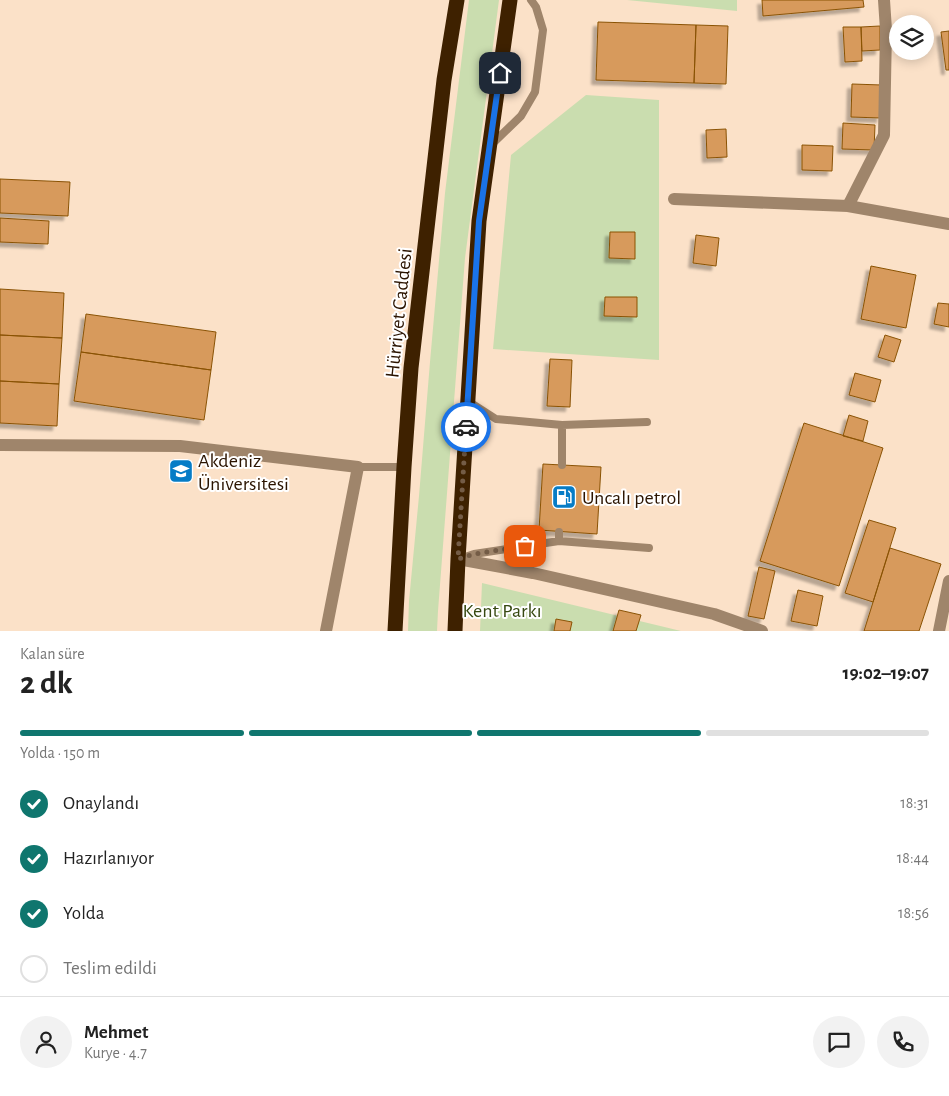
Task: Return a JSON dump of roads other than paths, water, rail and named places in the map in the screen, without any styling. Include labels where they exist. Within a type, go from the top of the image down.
[{"type":"highway","name":"Hürriyet Caddesi","points":[[395,631],[411,368],[444,80],[457,0]]},
{"type":"highway","points":[[455,631],[479,221],[510,0]]},
{"type":"street","points":[[848,206],[884,134],[886,30],[884,0]]},
{"type":"street","points":[[674,199],[848,206],[949,224]]},
{"type":"street","points":[[0,445],[180,446],[358,467],[326,631]]},
{"type":"street","points":[[458,559],[533,572],[704,611],[762,631]]},
{"type":"street","points":[[938,631],[949,581]]},
{"type":"lane","points":[[490,147],[521,116],[535,92],[543,30],[536,7],[531,0]]},
{"type":"lane","points":[[468,400],[496,419],[562,425],[647,422]]},
{"type":"lane","points":[[562,425],[562,465]]},
{"type":"lane","points":[[358,467],[404,467]]},
{"type":"lane","points":[[559,532],[559,542]]},
{"type":"lane","points":[[458,559],[474,554],[559,542],[649,548]]},
{"type":"place","name":"Akdeniz Üniversitesi","points":[[181,471]]},
{"type":"place","name":"Uncalı petrol","points":[[564,497]]},
{"type":"park label","name":"Kent Parkı","points":[[502,610]]}]
